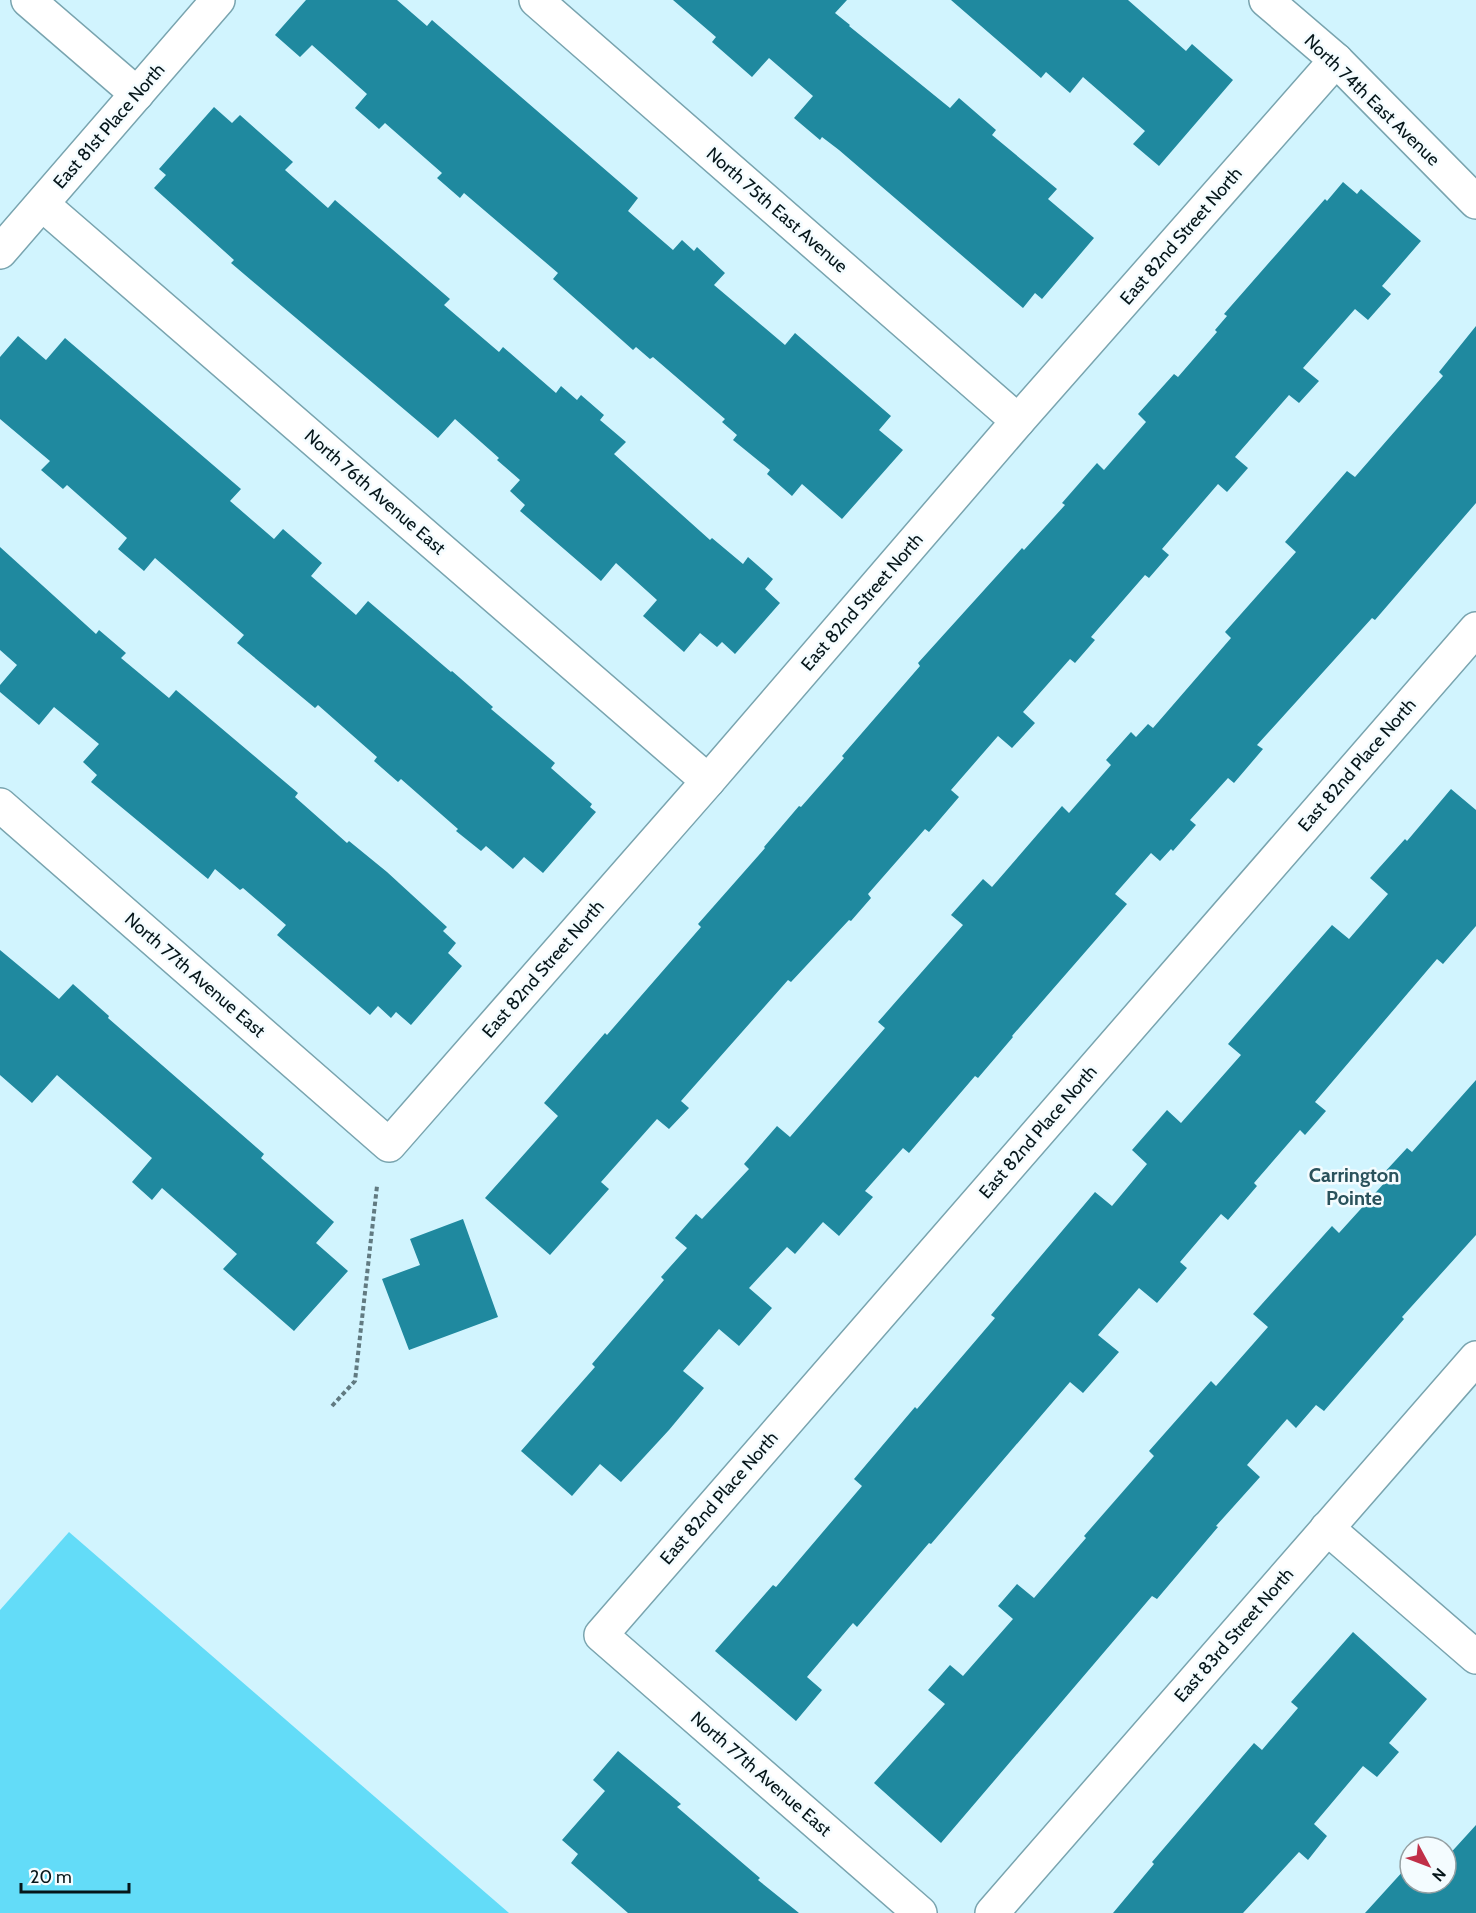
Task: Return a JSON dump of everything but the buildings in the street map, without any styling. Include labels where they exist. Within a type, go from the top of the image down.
[{"type":"street","points":[[28,0],[137,94]]},
{"type":"street","name":"East 81st Place North","points":[[0,252],[218,0]]},
{"type":"street","name":"North 75th East Avenue","points":[[536,0],[1018,421]]},
{"type":"street","name":"North 74th East Avenue","points":[[1266,0],[1336,60],[1476,202]]},
{"type":"street","name":"East 82nd Street North","points":[[390,1145],[1018,421],[1336,60]]},
{"type":"street","name":"North 76th Avenue East","points":[[42,204],[708,781]]},
{"type":"street","name":"East 82nd Place North","points":[[601,1635],[1476,629]]},
{"type":"street","name":"North 77th Avenue East","points":[[0,805],[390,1145]]},
{"type":"street","name":"East 83rd Street North","points":[[992,1913],[1476,1358]]},
{"type":"street","points":[[1327,1528],[1476,1657]]},
{"type":"street","name":"North 77th Avenue East","points":[[601,1635],[920,1913]]},
{"type":"path","points":[[332,1406],[355,1381],[377,1186]]},
{"type":"shaded area","points":[[69,1532],[509,1913],[0,1913],[0,1610]]},
{"type":"district","name":"Carrington Pointe","points":[[1354,1186]]}]
